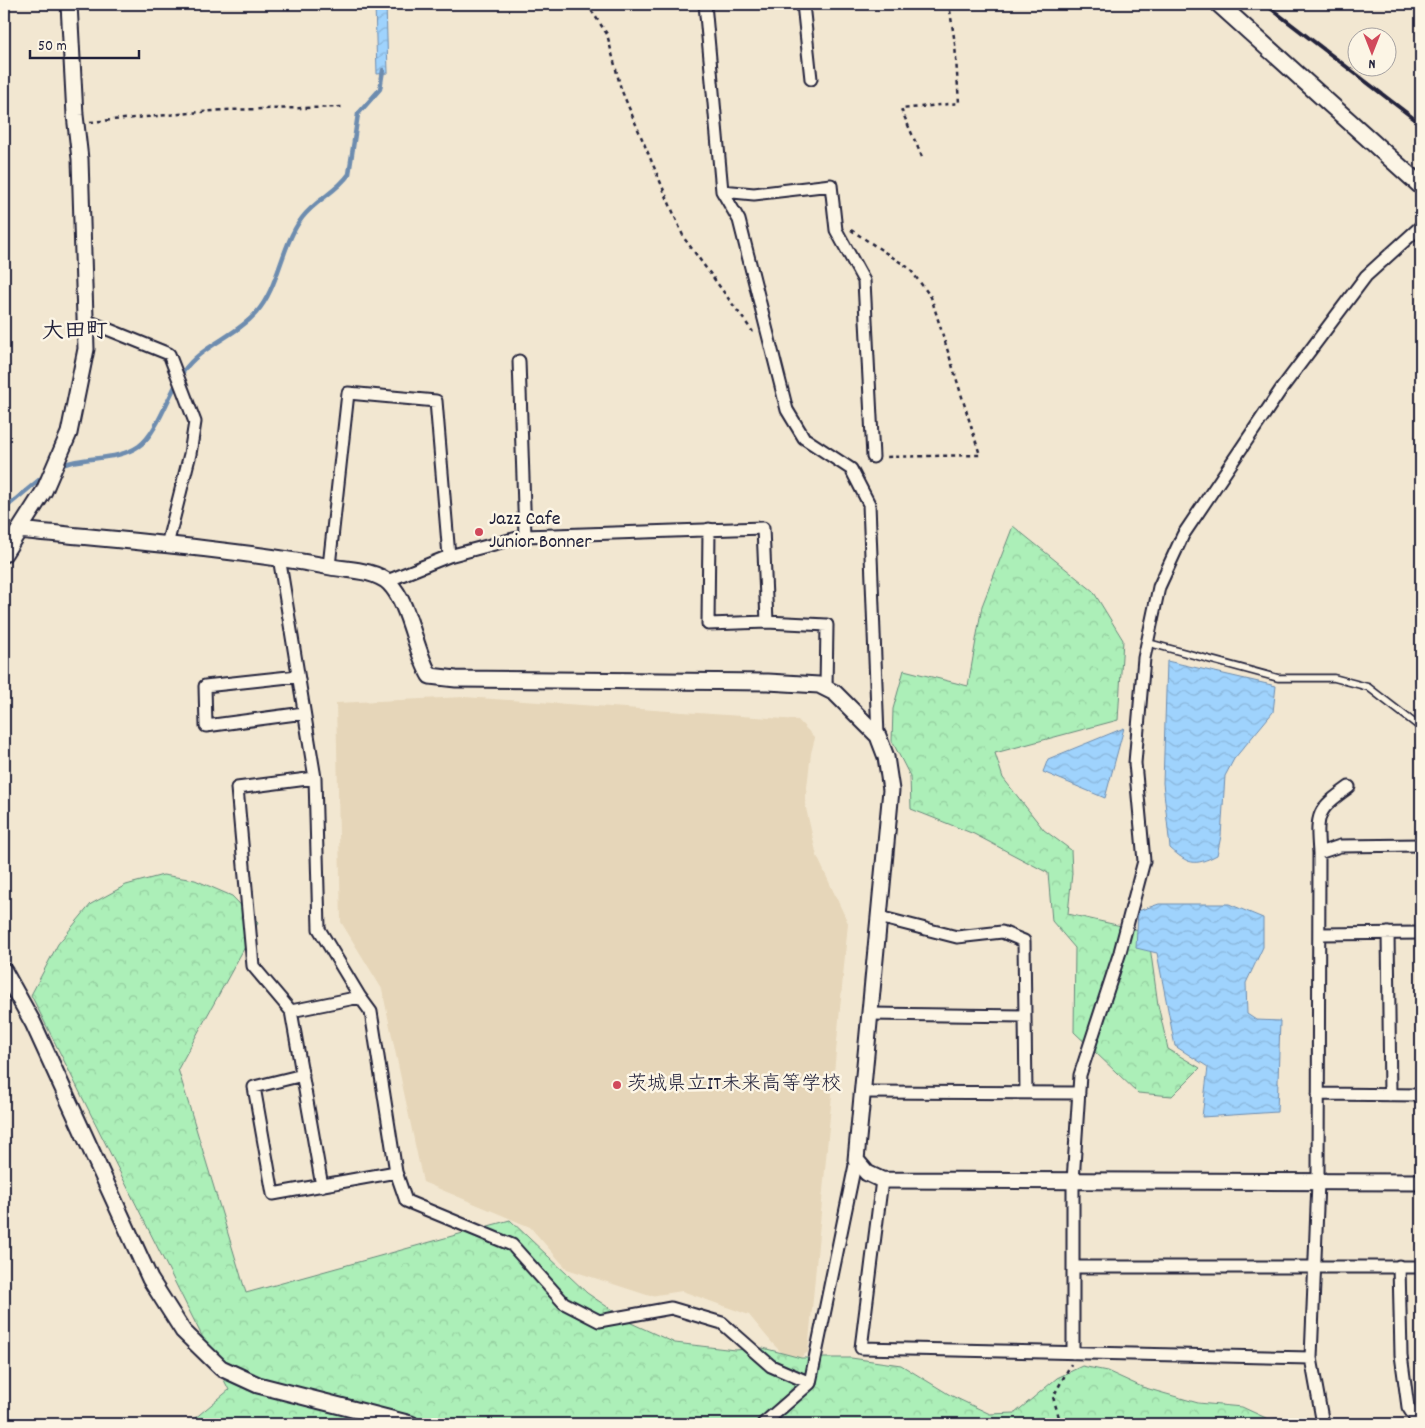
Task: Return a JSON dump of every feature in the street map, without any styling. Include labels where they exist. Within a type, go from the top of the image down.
[{"type":"main road","points":[[1219,4],[1421,186]]},
{"type":"street","points":[[4,554],[44,491],[69,433],[86,349],[84,247],[69,4]]},
{"type":"street","points":[[706,4],[722,191],[739,220],[787,410],[804,438],[852,469],[869,504],[878,736],[886,757],[891,790],[856,1160],[810,1383],[763,1424]]},
{"type":"street","points":[[803,4],[811,79]]},
{"type":"street","points":[[722,191],[754,194],[831,185],[836,230],[864,280],[874,457]]},
{"type":"street","points":[[1073,1353],[1073,1181],[1080,1075],[1120,952],[1144,861],[1135,763],[1144,658],[1149,643],[1159,587],[1182,534],[1282,388],[1366,276],[1421,226]]},
{"type":"street","points":[[85,320],[124,333],[169,354],[195,422],[190,454],[167,546]]},
{"type":"street","points":[[519,361],[525,536]]},
{"type":"street","points":[[329,566],[348,393],[436,401],[449,556]]},
{"type":"street","points":[[387,581],[449,556],[525,536],[763,528],[766,622]]},
{"type":"street","points":[[709,529],[708,624],[766,622],[827,625],[826,688]]},
{"type":"street","points":[[19,530],[279,557],[368,573],[387,581],[398,593],[422,662],[430,676],[456,679],[768,682],[819,685],[835,693],[878,736]]},
{"type":"street","points":[[279,557],[315,778],[319,928],[371,1012],[396,1172],[406,1201],[512,1245],[564,1303],[599,1321],[670,1308],[722,1322],[771,1366],[810,1383]]},
{"type":"street","points":[[298,676],[205,686],[206,726],[304,713]]},
{"type":"street","points":[[315,778],[237,788],[253,966],[291,1011],[322,1186]]},
{"type":"street","points":[[1323,1424],[1311,1358],[1318,1182],[1319,853],[1317,824],[1324,805],[1349,787]]},
{"type":"street","points":[[1319,853],[1340,846],[1421,845]]},
{"type":"street","points":[[879,917],[958,937],[1002,932],[1024,941],[1026,1093]]},
{"type":"street","points":[[1319,934],[1421,932]]},
{"type":"street","points":[[1388,933],[1390,1095]]},
{"type":"street","points":[[4,971],[33,1023],[150,1279],[183,1331],[221,1368],[258,1385],[410,1424]]},
{"type":"street","points":[[291,1011],[360,997]]},
{"type":"street","points":[[870,1014],[1025,1016]]},
{"type":"street","points":[[303,1075],[254,1088],[273,1194],[396,1172]]},
{"type":"street","points":[[862,1092],[1078,1093]]},
{"type":"street","points":[[1318,1094],[1421,1095]]},
{"type":"street","points":[[856,1160],[867,1173],[882,1180],[1421,1182]]},
{"type":"street","points":[[882,1180],[861,1348],[1311,1358]]},
{"type":"street","points":[[1399,1266],[1401,1354],[1408,1407],[1419,1424]]},
{"type":"street","points":[[1073,1268],[1421,1267]]},
{"type":"lane","points":[[1149,643],[1278,678],[1334,678],[1368,687],[1421,728]]},
{"type":"path","points":[[587,4],[607,34],[621,89],[684,238],[707,272],[773,356]]},
{"type":"path","points":[[922,157],[900,109],[959,103],[950,4]]},
{"type":"path","points":[[76,124],[224,110],[344,107]]},
{"type":"path","points":[[835,223],[845,226],[909,268],[923,283],[931,297],[980,455],[874,457]]},
{"type":"path","points":[[1061,1424],[1053,1397],[1070,1367],[1073,1353]]},
{"type":"shaded area","name":"茨城県立IT未来高等学校","points":[[464,697],[798,720],[815,738],[811,753],[805,804],[817,856],[848,923],[808,1352],[795,1361],[785,1356],[773,1344],[749,1315],[682,1291],[650,1296],[567,1269],[530,1227],[423,1182],[382,989],[341,922],[336,703]]},
{"type":"green space","points":[[1013,526],[1093,591],[1123,640],[1118,720],[995,753],[1003,778],[1044,830],[1071,850],[1072,873],[1068,914],[1148,932],[1158,1005],[1168,1049],[1200,1068],[1172,1096],[1138,1093],[1074,1032],[1075,948],[1052,921],[1048,873],[974,834],[911,809],[910,776],[892,741],[893,709],[904,670],[968,686],[982,606]]},
{"type":"green space","points":[[163,875],[195,880],[232,896],[258,923],[178,1069],[246,1293],[510,1220],[587,1293],[631,1323],[675,1343],[735,1350],[763,1348],[801,1358],[851,1358],[901,1365],[950,1395],[990,1414],[1015,1413],[1057,1378],[1082,1366],[1107,1371],[1142,1387],[1198,1403],[1242,1407],[1279,1424],[188,1424],[229,1390],[31,995],[58,944],[91,904],[126,885]]},
{"type":"water","points":[[375,4],[386,4],[388,73],[377,74]]},
{"type":"water","points":[[1167,661],[1276,686],[1273,712],[1234,759],[1225,776],[1221,836],[1217,855],[1197,862],[1182,858],[1170,848],[1163,783]]},
{"type":"water","points":[[1124,728],[1105,798],[1043,772],[1048,759]]},
{"type":"water","points":[[1159,904],[1229,904],[1263,918],[1263,947],[1246,983],[1247,1014],[1256,1020],[1280,1021],[1277,1112],[1202,1117],[1208,1067],[1175,1046],[1157,953],[1136,948],[1138,911]]},
{"type":"waterway","points":[[58,467],[67,463],[110,457],[139,446],[152,432],[178,380],[190,363],[208,348],[238,329],[256,313],[270,291],[289,241],[302,218],[349,174],[358,114],[380,89],[383,70]]},
{"type":"waterway","points":[[4,509],[45,475]]},
{"type":"railway","points":[[1265,4],[1421,124]]},
{"type":"place","name":"Jazz Cafe Junior Bonner","points":[[479,532]]},
{"type":"place","name":"茨城県立IT未来高等学校","points":[[617,1085]]},
{"type":"district","name":"大田町","points":[[75,332]]}]
